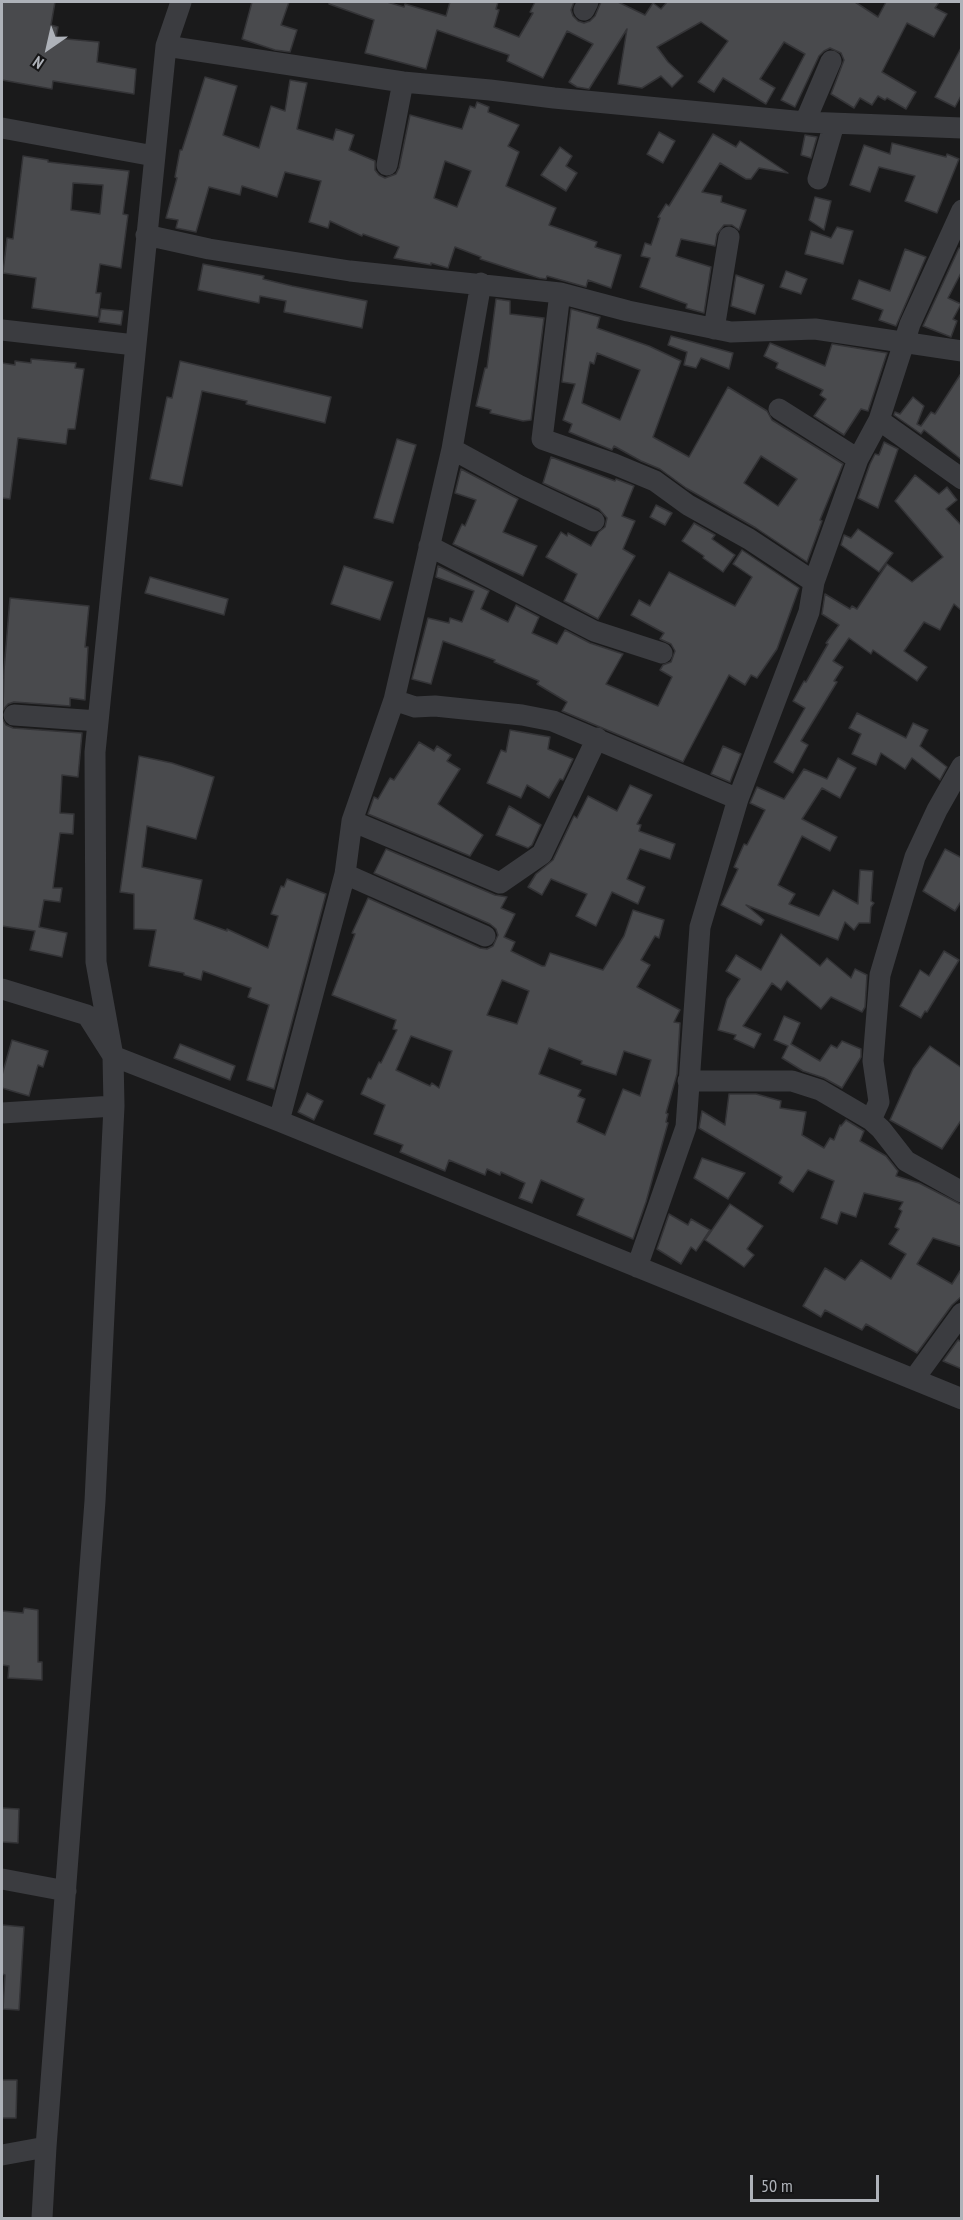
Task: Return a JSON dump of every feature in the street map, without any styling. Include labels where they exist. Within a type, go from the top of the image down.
[{"type":"street","points":[[42,2218],[95,1501],[114,1106],[113,1056],[96,962],[95,752],[166,45],[181,2]]},
{"type":"street","points":[[166,45],[403,82],[805,122],[962,128]]},
{"type":"street","points":[[805,122],[831,61]]},
{"type":"street","points":[[387,165],[403,82]]},
{"type":"street","points":[[818,178],[834,124]]},
{"type":"street","points":[[2,129],[154,156]]},
{"type":"street","points":[[637,1267],[686,1127],[700,927],[738,799],[809,612],[814,582],[858,459],[879,420],[910,324],[962,210]]},
{"type":"street","points":[[146,234],[209,249],[350,271],[560,293],[628,311],[731,332],[815,329],[962,351]]},
{"type":"street","points":[[714,329],[729,237]]},
{"type":"street","points":[[279,1121],[345,874],[352,821],[394,700],[452,449],[481,283]]},
{"type":"street","points":[[560,293],[542,439],[655,481],[688,505],[749,539],[814,582]]},
{"type":"street","points":[[2,330],[135,345]]},
{"type":"street","points":[[778,409],[858,459]]},
{"type":"street","points":[[879,420],[962,478]]},
{"type":"street","points":[[452,449],[518,485],[594,521]]},
{"type":"street","points":[[429,546],[594,631],[662,653]]},
{"type":"street","points":[[394,700],[415,707],[435,706],[522,715],[553,721],[738,799]]},
{"type":"street","points":[[14,715],[98,721]]},
{"type":"street","points":[[352,821],[500,883],[542,854],[597,738]]},
{"type":"street","points":[[871,1120],[879,1102],[873,1061],[880,975],[915,857],[937,810],[962,766]]},
{"type":"street","points":[[345,874],[485,936]]},
{"type":"street","points":[[2,989],[87,1015],[113,1056],[279,1121],[962,1399]]},
{"type":"street","points":[[688,1081],[792,1081],[820,1090],[871,1120],[906,1161],[962,1192]]},
{"type":"street","points":[[2,1113],[114,1106]]},
{"type":"street","points":[[914,1379],[962,1313]]},
{"type":"street","points":[[2,1879],[66,1891]]},
{"type":"street","points":[[2,2155],[46,2147]]},
{"type":"building","points":[[2,2],[55,2],[51,25],[58,27],[56,38],[99,42],[97,62],[136,69],[134,94],[53,81],[52,89],[2,80]]},
{"type":"building","points":[[252,2],[289,2],[281,25],[297,30],[290,52],[275,50],[242,39]]},
{"type":"building","points":[[329,2],[387,2],[404,7],[405,4],[446,16],[450,2],[498,2],[496,9],[499,10],[494,27],[519,37],[533,13],[530,12],[535,2],[574,2],[571,10],[573,16],[584,23],[595,16],[601,2],[618,2],[645,15],[653,3],[661,9],[667,2],[855,2],[878,17],[886,2],[939,2],[935,8],[947,14],[934,37],[907,23],[882,72],[916,92],[906,109],[887,98],[885,100],[878,96],[872,105],[860,98],[854,108],[831,94],[844,60],[841,53],[830,48],[819,56],[795,107],[781,100],[805,54],[784,42],[760,79],[775,88],[766,104],[723,78],[714,92],[698,82],[728,41],[701,22],[657,47],[668,62],[683,76],[672,87],[661,76],[642,88],[618,84],[627,29],[589,89],[577,87],[569,82],[593,44],[567,31],[543,78],[507,61],[509,55],[437,30],[426,69],[365,53],[374,20],[329,4]]},
{"type":"building","points":[[962,46],[962,94],[955,107],[935,97]]},
{"type":"building","points":[[205,77],[237,86],[223,135],[259,148],[271,106],[285,111],[290,80],[307,83],[297,129],[333,140],[336,129],[354,135],[349,150],[375,161],[375,170],[385,178],[396,174],[399,168],[410,115],[462,129],[470,106],[475,108],[477,102],[489,107],[488,112],[519,125],[508,146],[519,152],[506,186],[556,208],[549,225],[597,242],[595,247],[621,255],[611,288],[588,280],[586,287],[547,276],[546,279],[539,278],[480,259],[481,257],[455,247],[448,268],[431,263],[431,265],[394,258],[399,247],[363,234],[362,236],[330,221],[328,228],[309,222],[321,181],[285,172],[277,197],[242,186],[240,195],[209,187],[196,232],[176,228],[178,220],[166,218],[177,178],[175,177],[180,150],[182,150]],"holes":[[[445,161],[471,171],[457,207],[434,198]]]},
{"type":"building","points":[[659,132],[675,141],[663,163],[647,154]]},
{"type":"building","points":[[713,134],[736,147],[740,141],[788,173],[759,168],[751,179],[746,179],[720,163],[702,192],[722,196],[721,202],[746,210],[739,230],[732,225],[724,225],[717,234],[715,246],[681,239],[676,256],[711,267],[704,313],[686,308],[687,304],[640,287],[650,258],[641,256],[645,243],[651,245],[660,218],[658,217],[666,204],[669,206]]},
{"type":"building","points":[[805,135],[817,137],[811,158],[801,155]]},
{"type":"building","points":[[892,143],[946,157],[947,154],[959,159],[937,213],[905,201],[915,176],[879,167],[870,192],[850,185],[864,145],[890,154]]},
{"type":"building","points":[[560,147],[572,156],[566,166],[577,173],[566,191],[541,175]]},
{"type":"building","points":[[23,156],[48,160],[48,162],[129,171],[123,214],[128,215],[121,268],[100,264],[96,293],[101,293],[98,317],[32,308],[36,278],[3,273],[7,238],[13,239]],"holes":[[[73,183],[103,185],[100,214],[71,210]]]},
{"type":"building","points":[[815,197],[831,201],[824,230],[809,220]]},
{"type":"building","points":[[837,227],[853,231],[843,264],[805,254],[811,231],[831,238]]},
{"type":"building","points":[[959,248],[962,249],[962,271],[948,298],[961,304],[953,319],[957,321],[951,337],[923,326]]},
{"type":"building","points":[[905,249],[926,257],[896,326],[879,320],[883,310],[852,299],[859,280],[890,291]]},
{"type":"building","points":[[203,264],[264,276],[263,279],[292,286],[367,301],[362,328],[284,312],[286,301],[260,296],[259,303],[198,290]]},
{"type":"building","points":[[786,271],[807,279],[801,294],[780,287]]},
{"type":"building","points":[[736,275],[764,285],[755,314],[731,306]]},
{"type":"building","points":[[496,299],[510,301],[510,314],[544,318],[531,420],[523,421],[490,413],[491,410],[476,406],[485,368],[487,368]]},
{"type":"building","points":[[101,309],[123,311],[121,325],[99,322]]},
{"type":"building","points":[[571,309],[600,317],[597,328],[649,346],[681,361],[653,437],[689,457],[728,387],[767,411],[772,420],[843,464],[820,520],[822,521],[807,562],[756,528],[686,488],[660,469],[614,446],[612,450],[569,432],[572,424],[563,420],[575,384],[562,382]],"holes":[[[597,353],[640,370],[620,420],[582,403],[590,362],[594,364]],[[761,456],[797,479],[778,506],[744,483]]]},
{"type":"building","points":[[671,336],[733,353],[729,369],[701,358],[696,368],[684,365],[687,352],[668,345]]},
{"type":"building","points":[[770,343],[825,366],[832,344],[887,353],[868,411],[861,409],[844,435],[814,416],[826,399],[820,395],[823,390],[776,368],[778,363],[764,356]]},
{"type":"building","points":[[31,359],[76,363],[75,368],[84,369],[75,429],[68,429],[66,444],[18,438],[10,499],[2,498],[2,363],[15,365],[15,361],[31,363]]},
{"type":"building","points":[[180,361],[331,397],[325,423],[202,391],[182,486],[150,479],[167,397],[172,398]]},
{"type":"building","points":[[962,372],[962,460],[924,430],[921,434],[894,415],[895,412],[900,414],[913,397],[924,406],[917,424],[921,426],[931,412],[935,414]]},
{"type":"building","points":[[397,439],[416,445],[393,523],[374,518]]},
{"type":"building","points":[[884,442],[898,449],[878,508],[858,498],[870,464],[875,454],[879,455]]},
{"type":"building","points":[[551,457],[634,486],[622,516],[635,521],[623,549],[635,556],[598,619],[564,601],[577,574],[546,557],[561,532],[567,536],[568,533],[591,546],[599,532],[605,527],[607,518],[599,509],[543,483]]},
{"type":"building","points":[[461,469],[518,499],[503,532],[537,546],[523,576],[453,544],[462,524],[465,526],[476,500],[455,493]]},
{"type":"building","points":[[915,475],[939,494],[947,487],[957,500],[946,509],[962,526],[962,611],[954,604],[940,630],[924,622],[904,651],[927,667],[917,681],[873,650],[871,654],[849,638],[833,661],[843,667],[834,681],[837,682],[801,741],[808,745],[793,773],[774,762],[805,708],[793,701],[828,644],[826,643],[839,625],[822,614],[825,594],[850,609],[852,606],[857,609],[887,564],[912,582],[943,557],[895,501]]},
{"type":"building","points":[[656,505],[672,513],[665,525],[650,517]]},
{"type":"building","points":[[694,523],[715,535],[712,539],[735,555],[723,572],[682,541]]},
{"type":"building","points":[[858,529],[893,553],[879,572],[841,545],[844,535],[851,538]]},
{"type":"building","points":[[742,550],[799,588],[777,649],[757,678],[751,675],[745,685],[729,675],[683,762],[562,711],[567,702],[537,684],[539,681],[494,662],[495,660],[443,641],[431,684],[412,679],[428,618],[449,623],[450,618],[462,622],[474,591],[436,577],[438,566],[489,591],[481,609],[508,622],[516,605],[539,617],[532,633],[557,644],[565,630],[590,643],[623,654],[606,684],[658,706],[672,677],[660,670],[663,665],[671,662],[675,651],[671,644],[660,639],[664,633],[631,615],[639,600],[650,606],[669,572],[735,606],[752,577],[733,564]]},
{"type":"building","points":[[344,566],[393,582],[380,620],[331,604]]},
{"type":"building","points":[[150,577],[228,599],[224,615],[145,593]]},
{"type":"building","points":[[10,598],[89,606],[85,647],[88,647],[85,700],[70,698],[70,706],[14,702],[8,704],[3,710]]},
{"type":"building","points":[[857,713],[906,738],[913,723],[928,730],[920,746],[947,767],[940,780],[912,758],[905,769],[881,753],[876,765],[852,754],[861,734],[849,728]]},
{"type":"building","points":[[2,718],[6,725],[13,728],[82,733],[78,777],[62,775],[60,813],[74,814],[73,834],[60,833],[53,888],[62,888],[60,902],[44,900],[39,927],[67,933],[62,957],[30,950],[35,931],[2,926]]},
{"type":"building","points":[[510,730],[550,737],[548,749],[573,759],[563,780],[560,779],[549,798],[527,785],[521,798],[487,783],[501,750],[506,752]]},
{"type":"building","points":[[419,742],[434,751],[437,746],[451,755],[447,761],[460,769],[438,804],[483,835],[470,856],[368,814],[374,797],[378,799],[390,778],[394,780]]},
{"type":"building","points":[[723,746],[741,754],[730,782],[711,774]]},
{"type":"building","points":[[139,756],[172,763],[214,777],[196,839],[147,826],[142,867],[202,880],[194,919],[227,931],[227,929],[268,948],[278,916],[271,914],[281,886],[284,887],[287,879],[326,894],[274,1089],[247,1080],[269,1005],[248,997],[251,988],[203,971],[201,980],[184,975],[184,973],[149,966],[156,930],[134,929],[134,894],[120,892]]},
{"type":"building","points":[[838,758],[856,768],[840,798],[822,788],[802,819],[837,837],[830,851],[802,836],[778,885],[795,894],[789,904],[819,916],[833,890],[858,904],[860,870],[873,871],[871,901],[874,903],[871,907],[870,923],[859,923],[854,930],[845,922],[838,940],[746,905],[764,920],[761,925],[721,905],[738,869],[734,867],[744,844],[747,845],[765,810],[750,803],[757,787],[784,799],[804,769],[827,779]]},
{"type":"building","points":[[630,785],[652,795],[637,824],[641,825],[639,831],[675,844],[670,859],[640,849],[627,879],[645,887],[638,904],[612,892],[596,926],[576,916],[587,894],[551,879],[542,895],[528,887],[536,874],[553,860],[574,816],[577,818],[588,796],[617,811]]},
{"type":"building","points":[[509,806],[541,825],[532,845],[528,848],[496,835]]},
{"type":"building","points":[[386,849],[495,895],[507,897],[501,908],[515,914],[504,937],[515,942],[511,951],[542,966],[545,966],[550,953],[603,970],[624,936],[633,910],[664,920],[659,938],[655,936],[641,960],[650,965],[637,987],[680,1010],[674,1022],[680,1023],[677,1074],[666,1113],[668,1123],[633,1239],[577,1215],[584,1199],[541,1180],[532,1203],[519,1198],[525,1183],[501,1172],[500,1175],[487,1169],[485,1175],[449,1160],[445,1171],[400,1152],[403,1145],[374,1134],[385,1105],[361,1094],[368,1078],[371,1079],[379,1062],[381,1063],[397,1030],[393,1029],[396,1020],[332,995],[355,934],[352,933],[368,898],[480,948],[487,949],[493,946],[498,935],[496,929],[490,924],[374,873]],"holes":[[[502,980],[529,991],[517,1024],[487,1015]],[[411,1036],[452,1051],[439,1088],[432,1083],[430,1086],[396,1070]],[[549,1048],[582,1061],[581,1064],[616,1075],[624,1051],[651,1060],[640,1096],[623,1089],[605,1135],[577,1122],[585,1099],[578,1096],[581,1090],[539,1074]]]},
{"type":"building","points":[[945,849],[962,858],[962,900],[955,911],[923,891]]},
{"type":"building","points":[[781,934],[820,966],[827,958],[851,978],[855,969],[867,975],[865,1007],[862,1012],[831,997],[821,1009],[787,981],[781,990],[772,983],[743,1026],[761,1034],[754,1048],[734,1039],[736,1035],[718,1030],[727,999],[740,979],[726,971],[736,955],[761,970]]},
{"type":"building","points":[[944,951],[959,960],[921,1018],[900,1006],[920,970],[929,976]]},
{"type":"building","points":[[784,1016],[800,1023],[791,1044],[820,1061],[831,1045],[837,1048],[842,1041],[861,1049],[861,1057],[842,1088],[824,1078],[803,1071],[782,1058],[788,1046],[774,1040]]},
{"type":"building","points":[[12,1040],[48,1051],[43,1067],[38,1065],[29,1096],[2,1088],[2,1075]]},
{"type":"building","points":[[180,1044],[235,1066],[230,1080],[174,1058]]},
{"type":"building","points":[[930,1046],[962,1068],[962,1119],[942,1149],[890,1120],[913,1069]]},
{"type":"building","points":[[307,1093],[323,1101],[314,1120],[298,1112]]},
{"type":"building","points":[[729,1094],[756,1094],[781,1101],[780,1108],[806,1112],[802,1135],[824,1148],[830,1138],[834,1140],[840,1125],[846,1120],[864,1131],[860,1141],[886,1156],[898,1171],[896,1176],[919,1183],[962,1205],[962,1247],[933,1238],[917,1264],[952,1284],[962,1268],[962,1296],[952,1305],[917,1353],[866,1324],[862,1330],[825,1310],[821,1317],[803,1306],[825,1268],[845,1280],[861,1260],[891,1279],[906,1254],[889,1244],[899,1229],[895,1227],[903,1202],[864,1193],[856,1217],[841,1212],[837,1224],[821,1218],[834,1181],[808,1170],[793,1192],[779,1183],[782,1177],[699,1128],[702,1111],[725,1125]]},
{"type":"building","points":[[702,1158],[745,1173],[728,1199],[694,1178]]},
{"type":"building","points":[[730,1204],[763,1226],[747,1249],[754,1255],[744,1267],[705,1240]]},
{"type":"building","points":[[669,1214],[688,1225],[691,1219],[710,1230],[696,1251],[691,1247],[681,1264],[657,1249]]},
{"type":"building","points":[[958,1340],[962,1342],[962,1369],[943,1361]]},
{"type":"building","points":[[24,1608],[38,1610],[38,1662],[42,1662],[42,1680],[8,1678],[9,1666],[2,1665],[2,1611],[23,1613]]},
{"type":"building","points":[[2,1808],[19,1809],[18,1843],[2,1842]]},
{"type":"building","points":[[2,1925],[24,1927],[19,2010],[3,2009],[5,1975],[2,1974]]},
{"type":"building","points":[[2,2080],[17,2080],[16,2118],[2,2118]]}]
